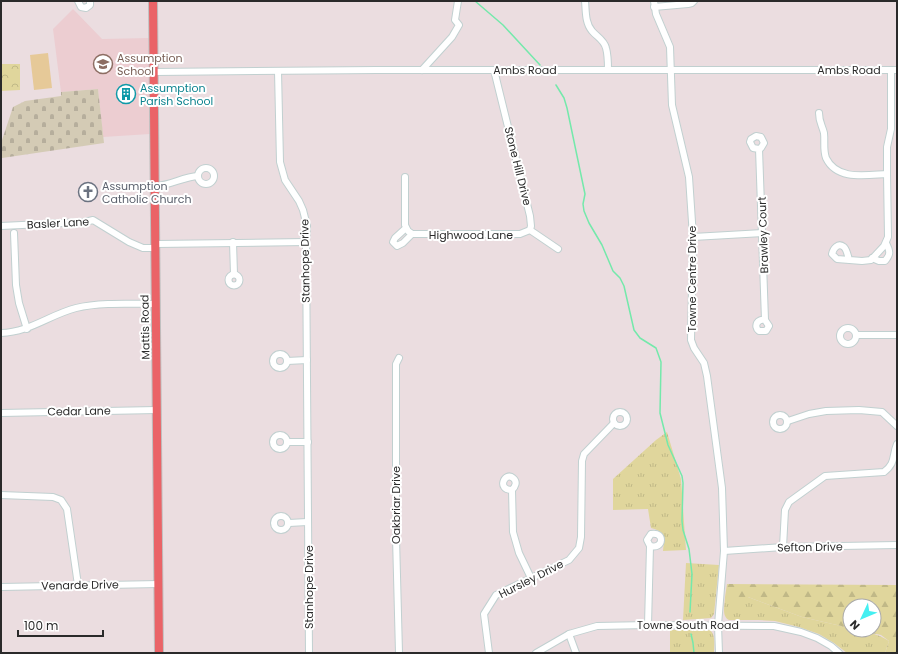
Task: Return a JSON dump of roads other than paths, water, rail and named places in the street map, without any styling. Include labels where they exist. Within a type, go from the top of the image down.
[{"type":"main road","name":"Mattis Road","points":[[153,1],[156,186],[159,653]]},
{"type":"street","points":[[78,1],[77,2],[81,7],[86,8],[90,5],[90,1]]},
{"type":"street","points":[[422,70],[452,37],[459,25],[455,20],[458,1]]},
{"type":"street","points":[[585,1],[586,19],[588,25],[603,42],[606,48],[608,70]]},
{"type":"street","points":[[654,4],[688,4],[694,1]]},
{"type":"street","name":"Towne Centre Drive","points":[[654,4],[656,14],[670,47],[672,105],[688,177],[693,237],[691,340],[694,348],[704,363],[707,376],[722,488],[724,551],[718,625],[719,653]]},
{"type":"street","points":[[849,260],[862,261],[872,258],[879,253],[886,243],[888,236],[887,147],[891,129],[895,69]]},
{"type":"street","name":"Ambs Road","points":[[154,72],[895,69]]},
{"type":"street","name":"Stone Hill Drive","points":[[494,70],[530,216],[530,230]]},
{"type":"street","name":"Stanhope Drive","points":[[278,71],[280,162],[285,180],[299,201],[303,210],[307,226],[307,522],[309,540],[309,653]]},
{"type":"street","points":[[819,113],[819,121],[823,132],[824,152],[826,158],[838,172],[850,175],[887,174]]},
{"type":"street","name":"Brawley Court","points":[[759,149],[766,320]]},
{"type":"street","points":[[156,186],[171,184],[188,177],[198,176]]},
{"type":"street","name":"Highwood Lane","points":[[405,177],[409,231],[520,234],[530,230]]},
{"type":"street","name":"Basler Lane","points":[[1,226],[86,222],[93,220],[129,242],[143,248],[233,242],[306,242]]},
{"type":"street","points":[[530,230],[558,250]]},
{"type":"street","points":[[14,233],[16,285],[19,303],[27,329]]},
{"type":"street","points":[[693,237],[763,233]]},
{"type":"street","points":[[233,242],[234,274]]},
{"type":"street","points":[[872,258],[879,261],[884,261],[889,256],[890,251],[886,243]]},
{"type":"street","points":[[1,333],[16,332],[27,329],[63,312],[87,306],[156,304]]},
{"type":"street","points":[[856,335],[897,335]]},
{"type":"street","name":"Oakbriar Drive","points":[[399,653],[396,537],[396,364],[400,358]]},
{"type":"street","points":[[287,361],[307,360]]},
{"type":"street","name":"Cedar Lane","points":[[1,413],[157,410]]},
{"type":"street","points":[[788,421],[809,414],[826,411],[859,410],[882,412],[897,426]]},
{"type":"street","name":"Hursley Drive","points":[[489,653],[484,614],[496,595],[569,560],[579,548],[581,536],[582,461],[584,454],[614,423]]},
{"type":"street","points":[[287,442],[308,442]]},
{"type":"street","points":[[783,547],[785,510],[789,502],[825,476],[884,472],[893,462],[897,444]]},
{"type":"street","points":[[512,490],[513,532],[519,553],[531,578]]},
{"type":"street","points":[[1,495],[53,497],[61,500],[67,509],[78,585]]},
{"type":"street","points":[[289,523],[307,522]]},
{"type":"street","name":"Sefton Drive","points":[[724,551],[783,547],[897,545]]},
{"type":"street","points":[[648,625],[650,546]]},
{"type":"street","name":"Venarde Drive","points":[[1,587],[159,584]]},
{"type":"street","name":"Towne South Road","points":[[536,653],[569,634],[597,626],[718,625],[774,626],[801,632],[817,638],[831,646],[839,653]]},
{"type":"street","points":[[569,634],[576,653]]},
{"type":"waterway","points":[[475,1],[503,25],[540,65]]},
{"type":"waterway","points":[[556,85],[564,98],[567,108],[585,194],[583,204],[584,211],[602,245],[613,271],[620,278],[624,286],[634,330],[640,338],[656,348],[661,362],[660,413],[668,445],[682,476],[683,483],[682,521],[683,530],[689,549],[692,574],[690,612]]},
{"type":"waterway","points":[[691,634],[694,653]]},
{"type":"place","name":"Assumption School","points":[[103,64]]},
{"type":"place","name":"Assumption Parish School","points":[[126,94]]},
{"type":"place","name":"Assumption Catholic Church","points":[[88,192]]}]
